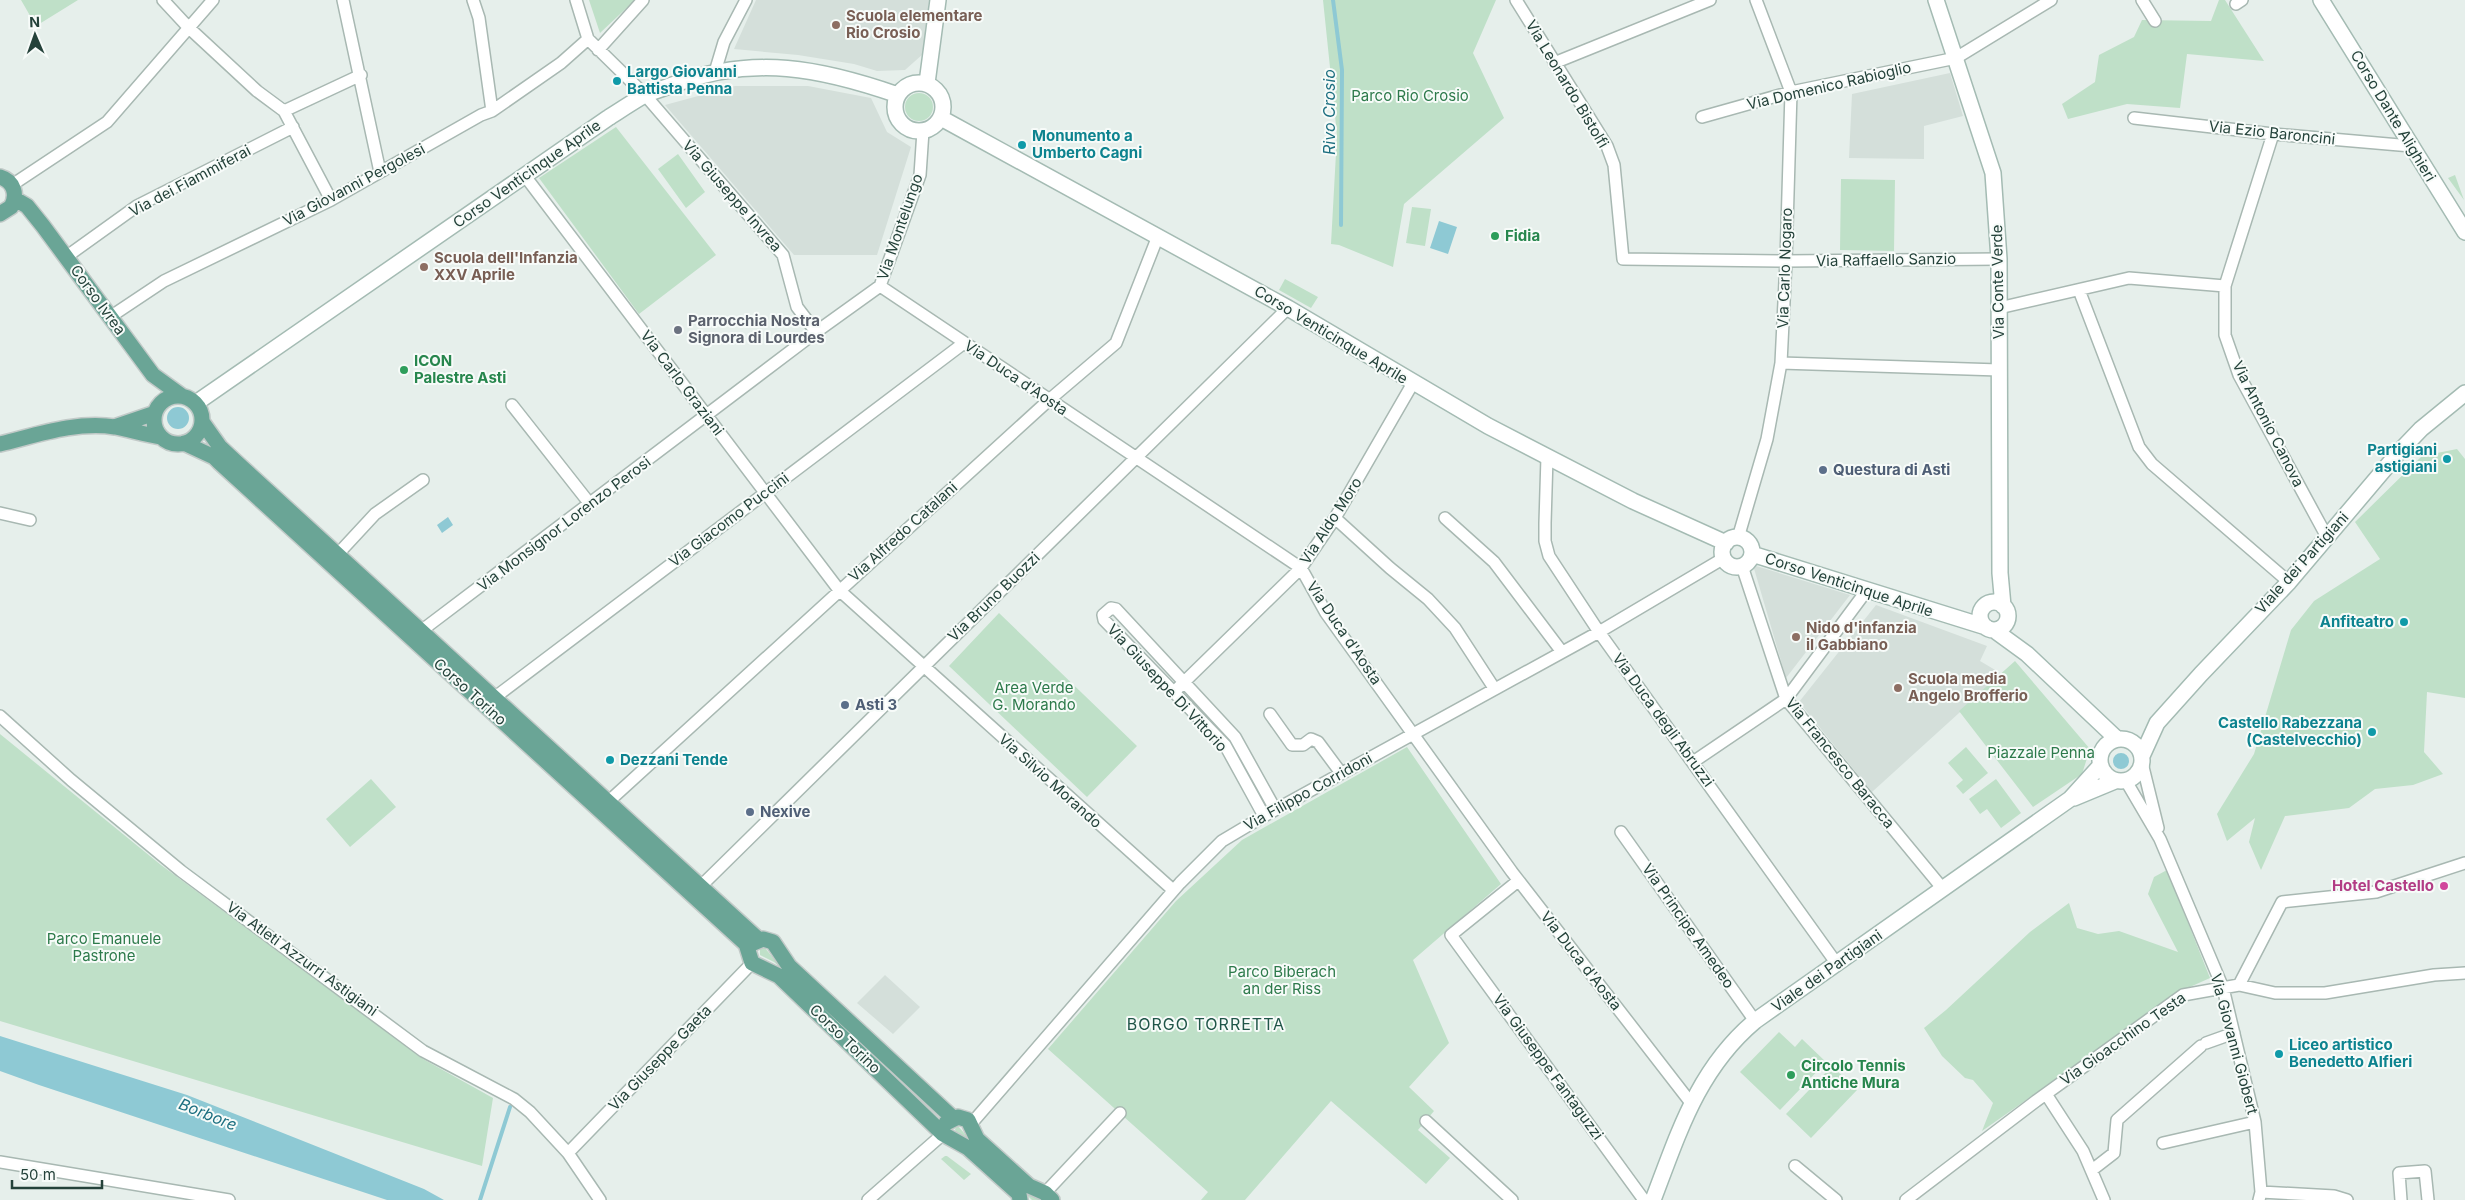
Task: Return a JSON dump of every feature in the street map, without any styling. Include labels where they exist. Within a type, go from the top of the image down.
[{"type":"main road","name":"Corso Ivrea","points":[[5,191],[22,214],[43,226],[153,375],[182,396]]},
{"type":"main road","name":"Corso Ivrea","points":[[153,375],[158,408]]},
{"type":"main road","points":[[0,444],[52,430],[83,426],[114,427],[161,437],[175,444],[184,443],[197,436],[203,423],[200,408],[196,403],[182,396],[168,398],[158,408],[114,427]]},
{"type":"main road","points":[[158,408],[155,426],[161,437]]},
{"type":"main road","name":"Corso Torino","points":[[203,423],[220,447],[700,887],[753,951]]},
{"type":"main road","name":"Corso Torino","points":[[184,443],[214,457],[746,944],[943,1134],[968,1148],[1019,1194],[1020,1200]]},
{"type":"main road","name":"Corso Torino","points":[[753,951],[773,942],[789,966],[953,1118],[963,1118],[971,1124]]},
{"type":"main road","points":[[943,1134],[944,1124],[953,1118]]},
{"type":"main road","points":[[971,1124],[977,1139],[1030,1186],[1048,1196]]},
{"type":"street","points":[[163,0],[189,28],[257,91],[284,111],[331,200]]},
{"type":"street","points":[[5,191],[107,122],[213,0]]},
{"type":"street","points":[[343,0],[361,75],[380,172]]},
{"type":"street","points":[[473,0],[479,18],[492,111]]},
{"type":"street","points":[[576,0],[588,39]]},
{"type":"street","points":[[598,50],[643,0]]},
{"type":"street","points":[[715,72],[724,42],[746,0]]},
{"type":"street","points":[[927,83],[938,0]]},
{"type":"street","name":"Via Leonardo Bistolfi","points":[[1516,0],[1609,152],[1614,165],[1623,259]]},
{"type":"street","points":[[1554,63],[1710,0]]},
{"type":"street","name":"Via Carlo Nogaro","points":[[1729,546],[1767,439],[1781,363],[1791,92],[1756,0]]},
{"type":"street","name":"Via Conte Verde","points":[[1936,0],[1992,173],[1999,259],[2000,573],[1995,610],[2027,654],[2089,716],[2123,740]]},
{"type":"street","name":"Via Domenico Rabioglio","points":[[1702,117],[1791,92],[1956,58],[2051,0]]},
{"type":"street","points":[[2142,0],[2155,21]]},
{"type":"street","name":"Corso Dante Alighieri","points":[[2321,0],[2465,232]]},
{"type":"street","name":"Via Giovanni Pergolesi","points":[[110,317],[164,281],[331,200],[492,111],[561,63],[588,39]]},
{"type":"street","name":"Via Giuseppe Invrea","points":[[588,39],[645,95],[783,255],[798,307],[816,332]]},
{"type":"street","name":"Corso Venticinque Aprile","points":[[196,403],[524,176],[645,95],[715,72],[768,66],[815,70],[857,81],[898,95]]},
{"type":"street","points":[[284,111],[361,75]]},
{"type":"street","points":[[927,83],[934,87],[944,101],[941,118],[931,129],[923,131],[908,129],[902,124],[895,110],[898,95],[910,84],[927,83]]},
{"type":"street","name":"Corso Venticinque Aprile","points":[[941,118],[1288,308],[1413,383],[1633,501],[1729,546],[1746,541],[1752,554],[1990,629]]},
{"type":"street","name":"Via Ezio Baroncini","points":[[2134,118],[2273,134],[2411,146]]},
{"type":"street","name":"Via dei Fiammiferai","points":[[66,257],[137,206],[293,127]]},
{"type":"street","name":"Via Montelungo","points":[[707,416],[816,332],[880,286],[920,175],[923,131]]},
{"type":"street","name":"Via Antonio Canova","points":[[2273,134],[2225,286],[2225,335],[2239,375],[2327,537]]},
{"type":"street","name":"Via Carlo Graziani","points":[[524,176],[839,590]]},
{"type":"street","name":"Via Alfredo Catalani","points":[[608,802],[1049,400],[1116,343],[1158,236]]},
{"type":"street","name":"Via Raffaello Sanzio","points":[[1623,259],[1786,261],[1999,259]]},
{"type":"street","points":[[1999,308],[2129,278],[2225,286]]},
{"type":"street","name":"Via Duca d'Aosta","points":[[880,286],[1301,568],[1326,613],[1518,880],[1690,1103]]},
{"type":"street","points":[[2079,290],[2139,447],[2152,464],[2289,582]]},
{"type":"street","name":"Via Bruno Buozzi","points":[[700,887],[1288,308]]},
{"type":"street","name":"Via Giacomo Puccini","points":[[494,698],[964,342]]},
{"type":"street","points":[[1781,363],[1999,370]]},
{"type":"street","name":"Via Aldo Moro","points":[[1174,692],[1301,568],[1335,518],[1413,383]]},
{"type":"street","name":"Viale dei Partigiani","points":[[2123,740],[2157,723],[2289,582],[2399,452],[2421,429],[2465,394]]},
{"type":"street","name":"Viale dei Partigiani","points":[[2450,406],[2465,402]]},
{"type":"street","points":[[512,405],[590,504]]},
{"type":"street","name":"Via Monsignor Lorenzo Perosi","points":[[421,631],[707,416]]},
{"type":"street","name":"Via Duca degli Abruzzi","points":[[1547,456],[1545,541],[1549,556],[1599,632],[1838,964]]},
{"type":"street","points":[[338,555],[376,514],[423,480]]},
{"type":"street","points":[[0,513],[30,520]]},
{"type":"street","points":[[1335,518],[1390,568],[1428,599],[1455,628],[1494,688]]},
{"type":"street","points":[[1444,518],[1494,562],[1562,652]]},
{"type":"street","name":"Corso Venticinque Aprile","points":[[1729,546],[1730,565],[1742,566],[1749,561],[1752,554]]},
{"type":"street","name":"Via Filippo Corridoni","points":[[971,1124],[1174,890],[1222,841],[1275,809],[1599,632],[1729,546]]},
{"type":"street","name":"Via Francesco Baracca","points":[[1742,566],[1786,699],[1943,889]]},
{"type":"street","name":"Via Silvio Morando","points":[[839,590],[919,670],[1174,890]]},
{"type":"street","points":[[1693,762],[1786,699],[1867,590]]},
{"type":"street","name":"Via Giuseppe Di Vittorio","points":[[1264,816],[1225,745],[1104,620],[1103,615],[1106,610],[1116,609],[1183,684],[1235,737],[1275,809]]},
{"type":"street","points":[[1990,629],[2002,627],[1995,610]]},
{"type":"street","name":"Corso Venticinque Aprile","points":[[1946,616],[1970,615],[1995,610]]},
{"type":"street","name":"Via Conte Verde","points":[[1995,610],[1980,616],[1990,629],[2027,654]]},
{"type":"street","points":[[1270,714],[1292,745],[1303,745],[1311,739],[1318,742],[1341,774]]},
{"type":"street","name":"Via Atleti Azzurri Astigiani","points":[[0,716],[71,780],[181,871],[423,1051],[514,1100],[530,1112],[568,1154],[600,1200]]},
{"type":"street","name":"Via Conte Verde","points":[[2089,716],[2101,759]]},
{"type":"street","name":"Viale dei Partigiani","points":[[2142,760],[2157,723]]},
{"type":"street","points":[[2123,740],[2139,750],[2142,760],[2135,776],[2120,781],[2108,778],[2101,759],[2105,746],[2123,740]]},
{"type":"street","name":"Viale dei Partigiani","points":[[2070,799],[2101,759]]},
{"type":"street","name":"Via Giovanni Giobert","points":[[2142,760],[2160,839],[2222,988],[2255,1122],[2260,1196]]},
{"type":"street","name":"Viale dei Partigiani","points":[[1653,1200],[1690,1103],[1716,1061],[1733,1039],[1755,1021],[2070,799],[2120,781]]},
{"type":"street","name":"Via Giovanni Giobert","points":[[2120,781],[2160,839]]},
{"type":"street","name":"Via Principe Amedeo","points":[[1621,832],[1755,1021]]},
{"type":"street","points":[[2239,985],[2282,902],[2376,892],[2465,863]]},
{"type":"street","name":"Via Giuseppe Fantaguzzi","points":[[1518,880],[1451,935],[1644,1200]]},
{"type":"street","name":"Via Giuseppe Gaeta","points":[[568,1154],[753,951]]},
{"type":"street","name":"Via Gioacchino Testa","points":[[1910,1199],[2046,1094],[2183,994],[2239,985],[2276,994],[2325,993],[2434,975],[2465,973]]},
{"type":"street","points":[[2092,1170],[2114,1153],[2117,1120],[2204,1044],[2234,1033]]},
{"type":"street","points":[[2046,1094],[2092,1170],[2104,1200]]},
{"type":"street","points":[[1048,1196],[1120,1113]]},
{"type":"street","points":[[1426,1120],[1512,1200]]},
{"type":"street","points":[[2163,1143],[2255,1122]]},
{"type":"street","points":[[868,1200],[943,1134]]},
{"type":"street","points":[[0,1162],[230,1200]]},
{"type":"street","points":[[1795,1166],[1836,1200]]},
{"type":"street","points":[[2401,1200],[2398,1173],[2425,1171],[2428,1200]]},
{"type":"street","points":[[2260,1196],[2334,1196],[2347,1200]]},
{"type":"shaded area","name":"Scuola elementare Rio Crosio","points":[[756,0],[929,0],[923,54],[905,70],[877,71],[854,64],[798,55],[734,49]]},
{"type":"shaded area","points":[[1950,73],[1963,116],[1924,126],[1924,159],[1849,158],[1852,94]]},
{"type":"shaded area","points":[[735,86],[808,86],[871,98],[887,132],[911,147],[877,255],[794,255],[665,105]]},
{"type":"shaded area","name":"Nido d'infanzia il Gabbiano","points":[[1753,565],[1850,595],[1786,678]]},
{"type":"shaded area","name":"Scuola media Angelo Brofferio","points":[[1876,605],[1987,646],[1980,661],[2002,674],[1872,792],[1799,702]]},
{"type":"shaded area","points":[[885,975],[920,1007],[893,1034],[857,1003]]},
{"type":"green space","points":[[21,0],[78,0],[36,26]]},
{"type":"green space","points":[[589,0],[635,0],[600,33]]},
{"type":"green space","name":"Parco Rio Crosio","points":[[1323,0],[1496,0],[1473,53],[1504,118],[1404,204],[1393,267],[1339,245],[1331,244],[1337,135]]},
{"type":"green space","points":[[2219,0],[2225,0],[2264,61],[2187,54],[2180,108],[2127,104],[2068,119],[2062,104],[2095,82],[2099,55],[2134,37],[2142,20],[2211,21]]},
{"type":"green space","points":[[919,93],[929,97],[933,107],[929,117],[919,121],[909,117],[905,107],[909,97]]},
{"type":"green space","points":[[616,127],[716,255],[639,314],[539,178]]},
{"type":"green space","points":[[678,154],[705,192],[686,208],[658,169]]},
{"type":"green space","points":[[2455,175],[2464,200],[2448,178]]},
{"type":"green space","points":[[1841,179],[1895,180],[1894,251],[1840,250]]},
{"type":"green space","points":[[1412,207],[1431,209],[1425,246],[1406,243]]},
{"type":"green space","points":[[1285,279],[1318,297],[1311,308],[1279,290]]},
{"type":"green space","points":[[2457,449],[2465,459],[2465,698],[2427,692],[2424,752],[2443,774],[2413,785],[2375,789],[2349,808],[2285,816],[2261,870],[2249,842],[2255,818],[2227,841],[2217,814],[2254,754],[2291,630],[2314,601],[2380,559],[2355,522],[2422,456]]},
{"type":"green space","name":"Area Verde G. Morando","points":[[999,613],[1137,746],[1087,797],[949,666]]},
{"type":"green space","name":"Piazzale Penna","points":[[2015,661],[2090,749],[2082,774],[2033,807],[1959,711]]},
{"type":"green space","name":"Parco Emanuele Pastrone","points":[[0,734],[161,865],[423,1059],[493,1098],[482,1166],[0,1021]]},
{"type":"green space","name":"Parco Biberach an der Riss","points":[[1407,747],[1501,884],[1413,960],[1449,1043],[1409,1087],[1434,1111],[1418,1130],[1450,1158],[1426,1184],[1331,1101],[1245,1200],[1201,1200],[1208,1192],[1048,1049],[1176,901],[1242,840]]},
{"type":"green space","points":[[1966,747],[1988,773],[1963,794],[1956,786],[1963,780],[1948,763]]},
{"type":"green space","points":[[371,779],[396,807],[350,847],[326,819]]},
{"type":"green space","points":[[1996,779],[2021,813],[2001,828],[1987,809],[1980,814],[1969,799]]},
{"type":"green space","points":[[2167,870],[2210,978],[2181,991],[1982,1131],[1993,1103],[1973,1080],[1965,1078],[1942,1056],[1924,1028],[2030,932],[2069,903],[2077,928],[2098,934],[2119,931],[2178,952],[2148,894],[2154,877]]},
{"type":"green space","points":[[760,948],[765,948],[778,964],[932,1105],[774,962],[760,955]]},
{"type":"green space","name":"Circolo Tennis Antiche Mura","points":[[1779,1032],[1795,1047],[1802,1039],[1826,1062],[1780,1110],[1740,1072]]},
{"type":"green space","points":[[1832,1066],[1857,1090],[1811,1138],[1786,1114]]},
{"type":"green space","points":[[958,1126],[971,1141],[1028,1193],[1041,1200],[1032,1200],[970,1142],[956,1133],[955,1129]]},
{"type":"green space","points":[[945,1156],[971,1174],[964,1180],[941,1159]]},
{"type":"water","points":[[1439,221],[1457,227],[1448,254],[1430,248]]},
{"type":"water","points":[[174,407],[182,407],[189,414],[189,422],[182,429],[174,429],[167,422],[167,414]]},
{"type":"water","points":[[448,517],[453,525],[442,533],[437,525]]},
{"type":"water","points":[[2118,753],[2124,753],[2129,758],[2127,767],[2118,769],[2113,764],[2113,758]]},
{"type":"water","name":"Borbore","points":[[0,1036],[187,1095],[424,1189],[444,1200],[387,1200],[0,1071]]},
{"type":"waterway","name":"Rivo Crosio","points":[[1333,0],[1342,70],[1341,225]]},
{"type":"waterway","name":"Rivo Crosio","points":[[480,1200],[510,1107]]},
{"type":"place","name":"Scuola elementare Rio Crosio","points":[[836,25]]},
{"type":"place","name":"Largo Giovanni Battista Penna","points":[[617,81]]},
{"type":"place","name":"Monumento a Umberto Cagni","points":[[1022,145]]},
{"type":"place","name":"Fidia","points":[[1495,236]]},
{"type":"place","name":"Scuola dell'Infanzia XXV Aprile","points":[[424,267]]},
{"type":"place","name":"Parrocchia Nostra Signora di Lourdes","points":[[678,330]]},
{"type":"place","name":"ICON Palestre Asti","points":[[404,370]]},
{"type":"place","name":"Partigiani astigiani","points":[[2447,459]]},
{"type":"place","name":"Questura di Asti","points":[[1823,470]]},
{"type":"place","name":"Anfiteatro","points":[[2404,622]]},
{"type":"place","name":"Nido d'infanzia il Gabbiano","points":[[1796,637]]},
{"type":"place","name":"Scuola media Angelo Brofferio","points":[[1898,688]]},
{"type":"place","name":"Asti 3","points":[[845,705]]},
{"type":"place","name":"Castello Rabezzana (Castelvecchio)","points":[[2372,732]]},
{"type":"place","name":"Dezzani Tende","points":[[610,760]]},
{"type":"place","name":"Nexive","points":[[750,812]]},
{"type":"place","name":"Hotel Castello","points":[[2444,886]]},
{"type":"place","name":"Liceo artistico Benedetto Alfieri","points":[[2279,1054]]},
{"type":"place","name":"Circolo Tennis Antiche Mura","points":[[1791,1075]]},
{"type":"district","name":"BORGO TORRETTA","points":[[1206,1024]]}]
